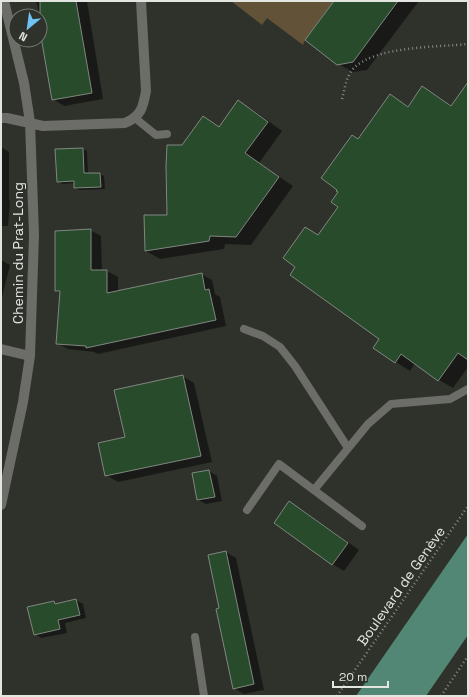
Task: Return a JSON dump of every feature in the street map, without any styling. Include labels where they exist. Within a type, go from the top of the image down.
[{"type":"street","name":"Chemin du Prat-Long","points":[[1,505],[23,402],[30,356],[34,235],[30,122],[24,83],[4,1]]},
{"type":"street","points":[[1,118],[30,122],[42,126],[125,123],[135,118],[144,106],[146,91],[141,1]]},
{"type":"street","points":[[1,349],[30,356]]},
{"type":"lane","points":[[135,118],[156,135],[167,134]]},
{"type":"lane","points":[[244,329],[263,336],[280,346],[295,366],[348,448]]},
{"type":"lane","points":[[314,490],[368,424],[391,404],[450,399],[468,389]]},
{"type":"lane","points":[[247,510],[279,464],[362,526]]},
{"type":"lane","points":[[195,637],[204,696]]},
{"type":"path","points":[[342,99],[346,79],[354,67],[367,59],[394,51],[468,44]]},
{"type":"path","name":"Boulevard de Genève","points":[[337,696],[468,506]]},
{"type":"path","points":[[440,696],[468,656]]},
{"type":"shaded area","points":[[231,1],[334,1],[305,40],[303,45],[267,18],[262,25]]},
{"type":"shaded area","points":[[468,534],[468,635],[426,696],[356,696]]},
{"type":"building","points":[[40,1],[76,1],[92,93],[52,100],[43,48],[48,48],[48,8],[40,8]]},
{"type":"building","points":[[334,1],[398,1],[353,62],[337,65],[305,40]]},
{"type":"building","points":[[468,82],[468,360],[458,353],[438,381],[401,354],[395,363],[373,348],[379,339],[290,275],[295,267],[283,258],[305,227],[318,235],[338,207],[331,202],[338,192],[336,191],[337,190],[321,178],[352,135],[358,139],[390,94],[408,107],[422,86],[451,106]]},
{"type":"building","points":[[238,100],[268,122],[245,153],[279,177],[236,237],[210,236],[209,241],[145,251],[144,215],[167,215],[167,145],[182,145],[203,116],[219,127]]},
{"type":"building","points":[[83,148],[84,173],[100,173],[101,187],[74,188],[74,181],[57,182],[55,149]]},
{"type":"building","points":[[91,229],[91,270],[107,270],[107,293],[202,273],[205,290],[209,289],[216,320],[86,348],[86,346],[56,344],[60,291],[55,291],[55,231]]},
{"type":"building","points":[[183,375],[201,456],[105,476],[98,443],[125,437],[114,390]]},
{"type":"building","points":[[209,470],[215,497],[197,500],[192,473]]},
{"type":"building","points":[[289,501],[348,543],[332,565],[274,523]]},
{"type":"building","points":[[226,551],[254,684],[233,689],[216,609],[219,608],[208,555]]},
{"type":"building","points":[[76,599],[80,615],[58,620],[60,629],[34,635],[27,607],[54,601],[55,604]]}]
